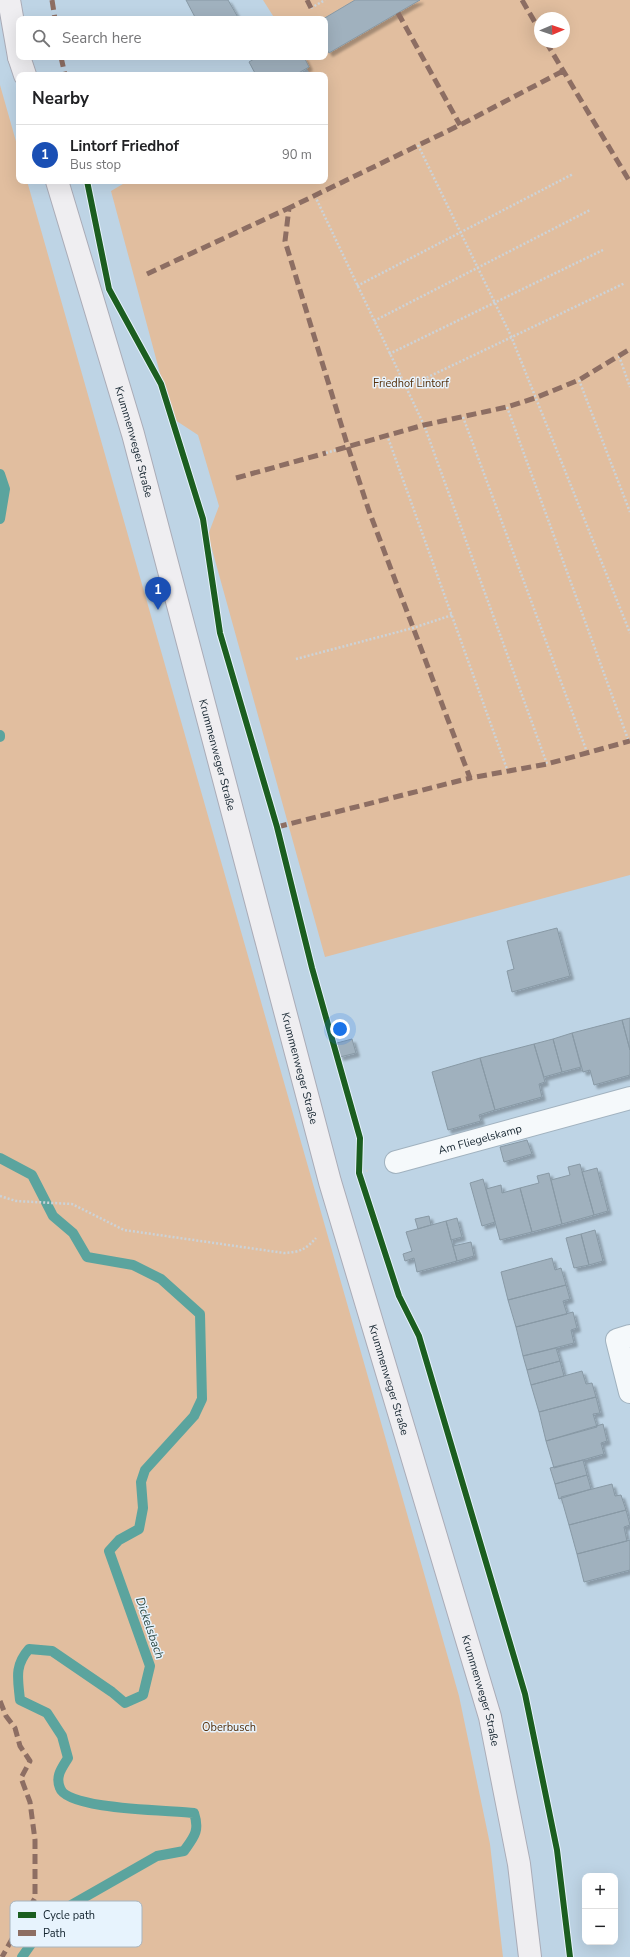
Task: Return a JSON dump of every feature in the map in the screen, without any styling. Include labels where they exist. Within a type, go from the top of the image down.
[{"type":"main road","points":[[9,0],[16,40]]},
{"type":"main road","points":[[20,60],[23,72]]},
{"type":"main road","name":"Krummenweger Straße","points":[[58,184],[133,434],[330,1182],[490,1717],[519,1864],[530,1957]]},
{"type":"lane","name":"Am Fliegelskamp","points":[[396,1162],[630,1098]]},
{"type":"lane","points":[[630,1336],[617,1340],[630,1392]]},
{"type":"path","points":[[312,8],[325,0]]},
{"type":"path","points":[[418,145],[511,336],[630,634]]},
{"type":"path","points":[[357,286],[573,174]]},
{"type":"path","points":[[315,196],[424,426],[547,764]]},
{"type":"path","points":[[374,321],[590,210]]},
{"type":"path","points":[[389,354],[603,250]]},
{"type":"path","points":[[405,388],[511,336],[625,283]]},
{"type":"path","points":[[619,356],[630,386]]},
{"type":"path","points":[[579,380],[630,512]]},
{"type":"path","points":[[507,407],[628,742]]},
{"type":"path","points":[[463,417],[587,752]]},
{"type":"path","points":[[387,435],[508,772]]},
{"type":"path","points":[[326,453],[336,450]]},
{"type":"path","points":[[296,659],[413,628],[452,615]]},
{"type":"path","points":[[330,1182],[396,1162]]},
{"type":"path","points":[[0,1196],[16,1201],[72,1204],[124,1230],[284,1252],[297,1252],[308,1247],[323,1231],[342,1224]]},
{"type":"green space","name":"Friedhof Lintorf","points":[[263,0],[630,0],[630,875],[325,957],[208,535],[219,506],[198,435],[172,418],[111,191],[123,184],[328,184],[328,72],[309,72],[301,60],[328,60],[328,16],[273,16]]},
{"type":"green space","name":"Oberbusch","points":[[0,85],[16,141],[16,184],[28,184],[459,1696],[490,1844],[503,1957],[0,1957]]},
{"type":"building","points":[[186,0],[228,0],[237,16],[194,16]]},
{"type":"building","points":[[355,0],[420,0],[329,53],[328,16]]},
{"type":"building","points":[[252,60],[306,60],[309,67],[300,72],[254,72],[249,62]]},
{"type":"building","points":[[557,928],[570,976],[512,992],[507,971],[514,969],[507,941]]},
{"type":"building","points":[[630,1018],[630,1050],[622,1020]]},
{"type":"building","points":[[622,1020],[630,1050],[630,1075],[594,1085],[590,1070],[583,1072],[572,1033]]},
{"type":"building","points":[[572,1033],[581,1067],[562,1072],[553,1039]]},
{"type":"building","points":[[352,1039],[356,1053],[340,1057],[337,1043]]},
{"type":"building","points":[[553,1039],[562,1072],[544,1077],[534,1044]]},
{"type":"building","points":[[534,1044],[545,1082],[539,1084],[542,1097],[495,1110],[480,1058]]},
{"type":"building","points":[[480,1058],[495,1110],[479,1115],[481,1121],[448,1130],[432,1072]]},
{"type":"building","points":[[527,1140],[532,1154],[504,1162],[500,1147]]},
{"type":"building","points":[[580,1164],[594,1215],[562,1224],[551,1180],[570,1175],[568,1167]]},
{"type":"building","points":[[597,1168],[608,1211],[594,1215],[582,1172]]},
{"type":"building","points":[[549,1173],[562,1224],[532,1232],[520,1188],[539,1183],[537,1176]]},
{"type":"building","points":[[483,1179],[495,1222],[482,1226],[470,1183]]},
{"type":"building","points":[[501,1185],[502,1193],[520,1188],[532,1232],[500,1240],[486,1189]]},
{"type":"building","points":[[429,1216],[431,1225],[418,1229],[415,1219]]},
{"type":"building","points":[[457,1218],[462,1237],[451,1240],[446,1221]]},
{"type":"building","points":[[446,1221],[457,1261],[417,1272],[414,1258],[405,1261],[403,1254],[412,1251],[406,1232]]},
{"type":"building","points":[[595,1230],[603,1261],[589,1265],[581,1234]]},
{"type":"building","points":[[581,1234],[589,1265],[574,1268],[566,1238]]},
{"type":"building","points":[[471,1242],[474,1256],[457,1261],[453,1246]]},
{"type":"building","points":[[552,1258],[555,1270],[561,1268],[566,1285],[508,1300],[501,1272]]},
{"type":"building","points":[[566,1285],[570,1299],[563,1301],[567,1314],[516,1327],[508,1300]]},
{"type":"building","points":[[573,1312],[577,1328],[571,1330],[574,1343],[523,1356],[516,1327]]},
{"type":"building","points":[[556,1348],[560,1361],[527,1370],[523,1356]]},
{"type":"building","points":[[560,1361],[564,1376],[531,1385],[527,1370]]},
{"type":"building","points":[[582,1371],[586,1384],[592,1383],[596,1397],[539,1412],[531,1385]]},
{"type":"building","points":[[596,1397],[600,1413],[593,1414],[597,1427],[546,1441],[539,1412]]},
{"type":"building","points":[[603,1424],[607,1441],[601,1443],[604,1454],[554,1468],[546,1441]]},
{"type":"building","points":[[583,1460],[587,1475],[555,1484],[550,1468]]},
{"type":"building","points":[[587,1475],[591,1489],[559,1499],[555,1484]]},
{"type":"building","points":[[612,1484],[615,1496],[621,1495],[626,1510],[569,1525],[561,1497]]},
{"type":"building","points":[[626,1510],[630,1525],[624,1527],[627,1541],[577,1554],[569,1525]]},
{"type":"building","points":[[630,1540],[630,1570],[584,1582],[577,1554]]},
{"type":"waterway","name":"Dickelsbach","points":[[0,474],[5,489],[0,519]]},
{"type":"waterway","name":"Dickelsbach","points":[[0,1158],[32,1175],[53,1216],[73,1233],[87,1257],[133,1265],[161,1279],[200,1314],[202,1399],[194,1416],[145,1470],[141,1482],[143,1508],[139,1529],[119,1540],[109,1551],[150,1666],[143,1695],[125,1703],[112,1692],[52,1651],[29,1649],[24,1655],[19,1667],[18,1679],[20,1700],[47,1713],[62,1736],[68,1758],[60,1772],[58,1780],[60,1788],[67,1795],[81,1801],[99,1805],[143,1810],[194,1813],[196,1819],[195,1834],[184,1851],[157,1856],[78,1901]]},
{"type":"waterway","name":"Dickelsbach","points":[[22,1957],[29,1947]]},
{"type":"marked path","points":[[52,0],[55,16]]},
{"type":"marked path","points":[[307,0],[311,8]]},
{"type":"marked path","points":[[522,0],[534,21]]},
{"type":"marked path","points":[[398,13],[460,125]]},
{"type":"marked path","points":[[550,48],[630,182]]},
{"type":"marked path","points":[[62,60],[64,72]]},
{"type":"marked path","points":[[563,71],[460,125],[289,208],[285,241],[369,511],[470,778],[547,764],[630,741]]},
{"type":"marked path","points":[[147,274],[289,208]]},
{"type":"marked path","points":[[336,450],[424,425],[507,407],[535,398],[579,380],[630,349]]},
{"type":"marked path","points":[[236,478],[326,453]]},
{"type":"marked path","points":[[277,827],[470,778]]},
{"type":"marked path","points":[[0,1701],[6,1716],[15,1728],[20,1746],[30,1761],[21,1778],[30,1802],[35,1840],[35,1898],[33,1901]]},
{"type":"marked path","points":[[2,1957],[10,1943]]},
{"type":"cycle path","points":[[88,184],[109,289],[161,384],[203,519],[220,633],[277,827],[312,968],[360,1138],[359,1173],[399,1296],[419,1336],[525,1694],[557,1850],[570,1957]]},
{"type":"place","name":"Lintorf Friedhof","points":[[158,610]]}]
